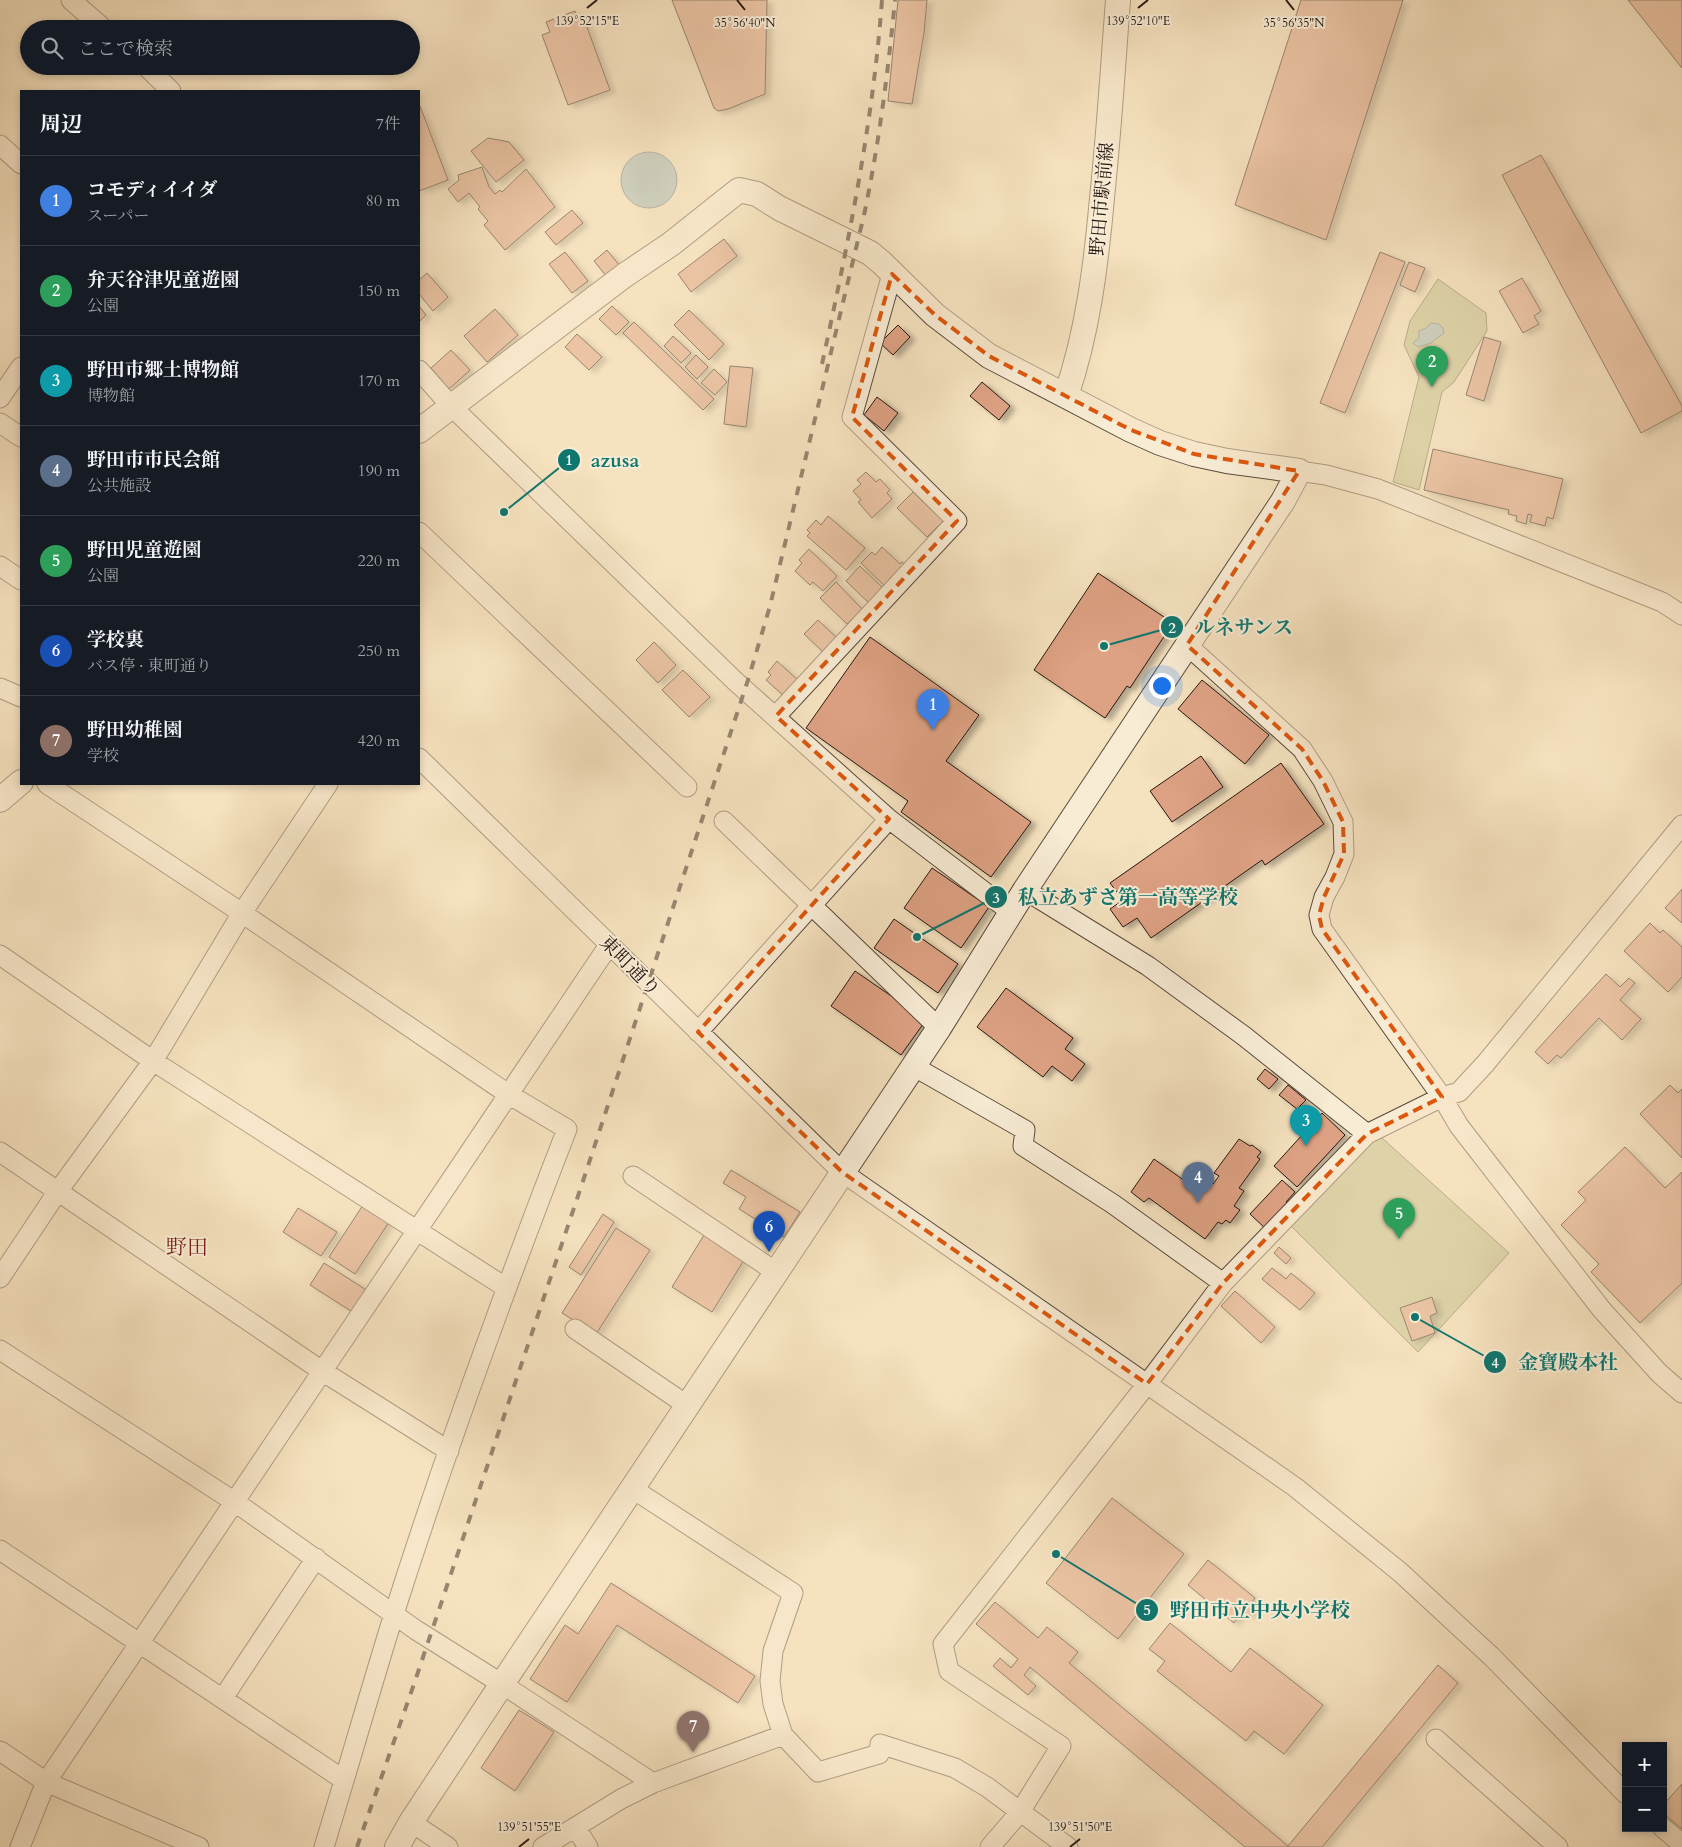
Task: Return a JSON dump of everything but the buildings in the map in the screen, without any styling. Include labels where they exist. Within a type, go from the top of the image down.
[{"type":"street","points":[[71,0],[94,20]]},
{"type":"street","name":"野田市駅前線","points":[[1066,396],[1081,346],[1096,264],[1108,139],[1118,0]]},
{"type":"street","points":[[155,75],[170,90]]},
{"type":"street","points":[[0,145],[20,163]]},
{"type":"street","points":[[420,430],[617,281],[671,244],[739,190],[758,194],[779,208],[870,253],[935,315],[989,356],[1131,430],[1160,443],[1194,454],[1227,461],[1326,475],[1378,489],[1653,598],[1682,615]]},
{"type":"street","points":[[776,716],[957,521],[852,417],[892,274]]},
{"type":"street","points":[[0,398],[20,368]]},
{"type":"street","points":[[420,371],[451,406],[735,681],[889,819],[1011,912]]},
{"type":"street","points":[[0,423],[20,436]]},
{"type":"street","points":[[397,1847],[411,1822],[502,1684],[939,1028],[1025,890],[1283,501],[1299,471]]},
{"type":"street","points":[[420,533],[687,787]]},
{"type":"street","points":[[0,566],[20,579]]},
{"type":"street","points":[[1187,646],[1302,749],[1323,781],[1343,822],[1344,854],[1324,898],[1319,915],[1322,929],[1442,1097],[1459,1126],[1602,1310],[1659,1373],[1682,1393]]},
{"type":"street","points":[[0,688],[20,697]]},
{"type":"street","name":"東町通り","points":[[420,759],[842,1172],[1295,1488],[1400,1572],[1492,1657],[1622,1790]]},
{"type":"street","points":[[0,800],[20,783]]},
{"type":"street","points":[[49,785],[242,913],[508,1094],[567,1130],[506,1287],[394,1613],[324,1847]]},
{"type":"street","points":[[0,1278],[58,1191],[153,1061],[242,913],[327,785]]},
{"type":"street","points":[[698,1032],[889,819]]},
{"type":"street","points":[[724,821],[939,1028]]},
{"type":"street","points":[[990,1847],[1020,1812],[1061,1746],[949,1671],[942,1644],[1147,1384],[1223,1283],[1367,1134],[1442,1097],[1459,1092],[1485,1064],[1682,824]]},
{"type":"street","points":[[1025,890],[1148,966],[1244,1036],[1367,1134]]},
{"type":"street","points":[[20,1847],[46,1782],[609,945]]},
{"type":"street","points":[[0,955],[153,1061],[506,1287]]},
{"type":"street","points":[[914,1066],[1025,1130],[1023,1146],[1113,1204],[1223,1283]]},
{"type":"street","points":[[0,1152],[322,1371],[449,1451]]},
{"type":"street","points":[[633,1176],[776,1272]]},
{"type":"street","points":[[575,1329],[688,1406]]},
{"type":"street","points":[[0,1350],[235,1502],[416,1630],[653,1783]]},
{"type":"street","points":[[633,1489],[793,1593],[773,1651],[770,1681],[783,1736],[818,1772],[879,1754],[880,1744],[955,1768],[987,1787],[1068,1847]]},
{"type":"street","points":[[0,1550],[344,1780]]},
{"type":"street","points":[[223,1698],[316,1558]]},
{"type":"street","points":[[543,1847],[621,1799],[653,1783],[783,1736]]},
{"type":"street","points":[[1436,1739],[1558,1847]]},
{"type":"street","points":[[0,1751],[46,1782],[199,1847]]},
{"type":"street","points":[[411,1822],[448,1847]]},
{"type":"street","points":[[576,1828],[588,1847]]},
{"type":"street","points":[[1667,1831],[1682,1844]]},
{"type":"highlighted area","points":[[892,274],[935,315],[989,356],[1131,430],[1194,454],[1299,471],[1187,645],[1302,749],[1323,781],[1343,822],[1344,854],[1324,897],[1319,915],[1322,929],[1442,1097],[1367,1134],[1223,1283],[1147,1384],[842,1172],[698,1032],[889,819],[776,716],[957,521],[852,417]]},
{"type":"shaded area","points":[[1438,279],[1486,313],[1487,331],[1454,382],[1442,392],[1419,490],[1393,482],[1419,377],[1404,345],[1410,321]]},
{"type":"shaded area","points":[[1381,1137],[1509,1253],[1418,1352],[1289,1224],[1370,1142]]},
{"type":"water","points":[[644,152],[654,152],[669,160],[675,169],[677,180],[675,191],[669,200],[654,208],[644,208],[633,203],[626,196],[621,185],[621,175],[626,164],[633,157]]},
{"type":"water","points":[[1431,323],[1439,324],[1443,328],[1444,333],[1431,343],[1418,347],[1413,343],[1419,338],[1419,331]]},
{"type":"railway","points":[[822,364],[850,229],[866,138],[882,0]]},
{"type":"railway","points":[[357,1847],[414,1684],[583,1181],[749,677],[770,606],[864,215],[882,108],[895,0]]},
{"type":"place","name":"弁天谷津児童遊園","points":[[1432,387]]},
{"type":"place","name":"azusa","points":[[504,512]]},
{"type":"place","name":"ルネサンス","points":[[1104,646]]},
{"type":"place","name":"コモディイイダ","points":[[933,730]]},
{"type":"place","name":"私立あずさ第一高等学校","points":[[917,937]]},
{"type":"place","name":"野田市郷土博物館","points":[[1306,1146]]},
{"type":"place","name":"野田市市民会館","points":[[1198,1203]]},
{"type":"place","name":"野田児童遊園","points":[[1399,1239]]},
{"type":"place","name":"学校裏","points":[[769,1252]]},
{"type":"place","name":"金寶殿本社","points":[[1415,1317]]},
{"type":"place","name":"野田市立中央小学校","points":[[1056,1554]]},
{"type":"place","name":"野田幼稚園","points":[[693,1752]]},
{"type":"district","name":"野田","points":[[187,1247]]}]
